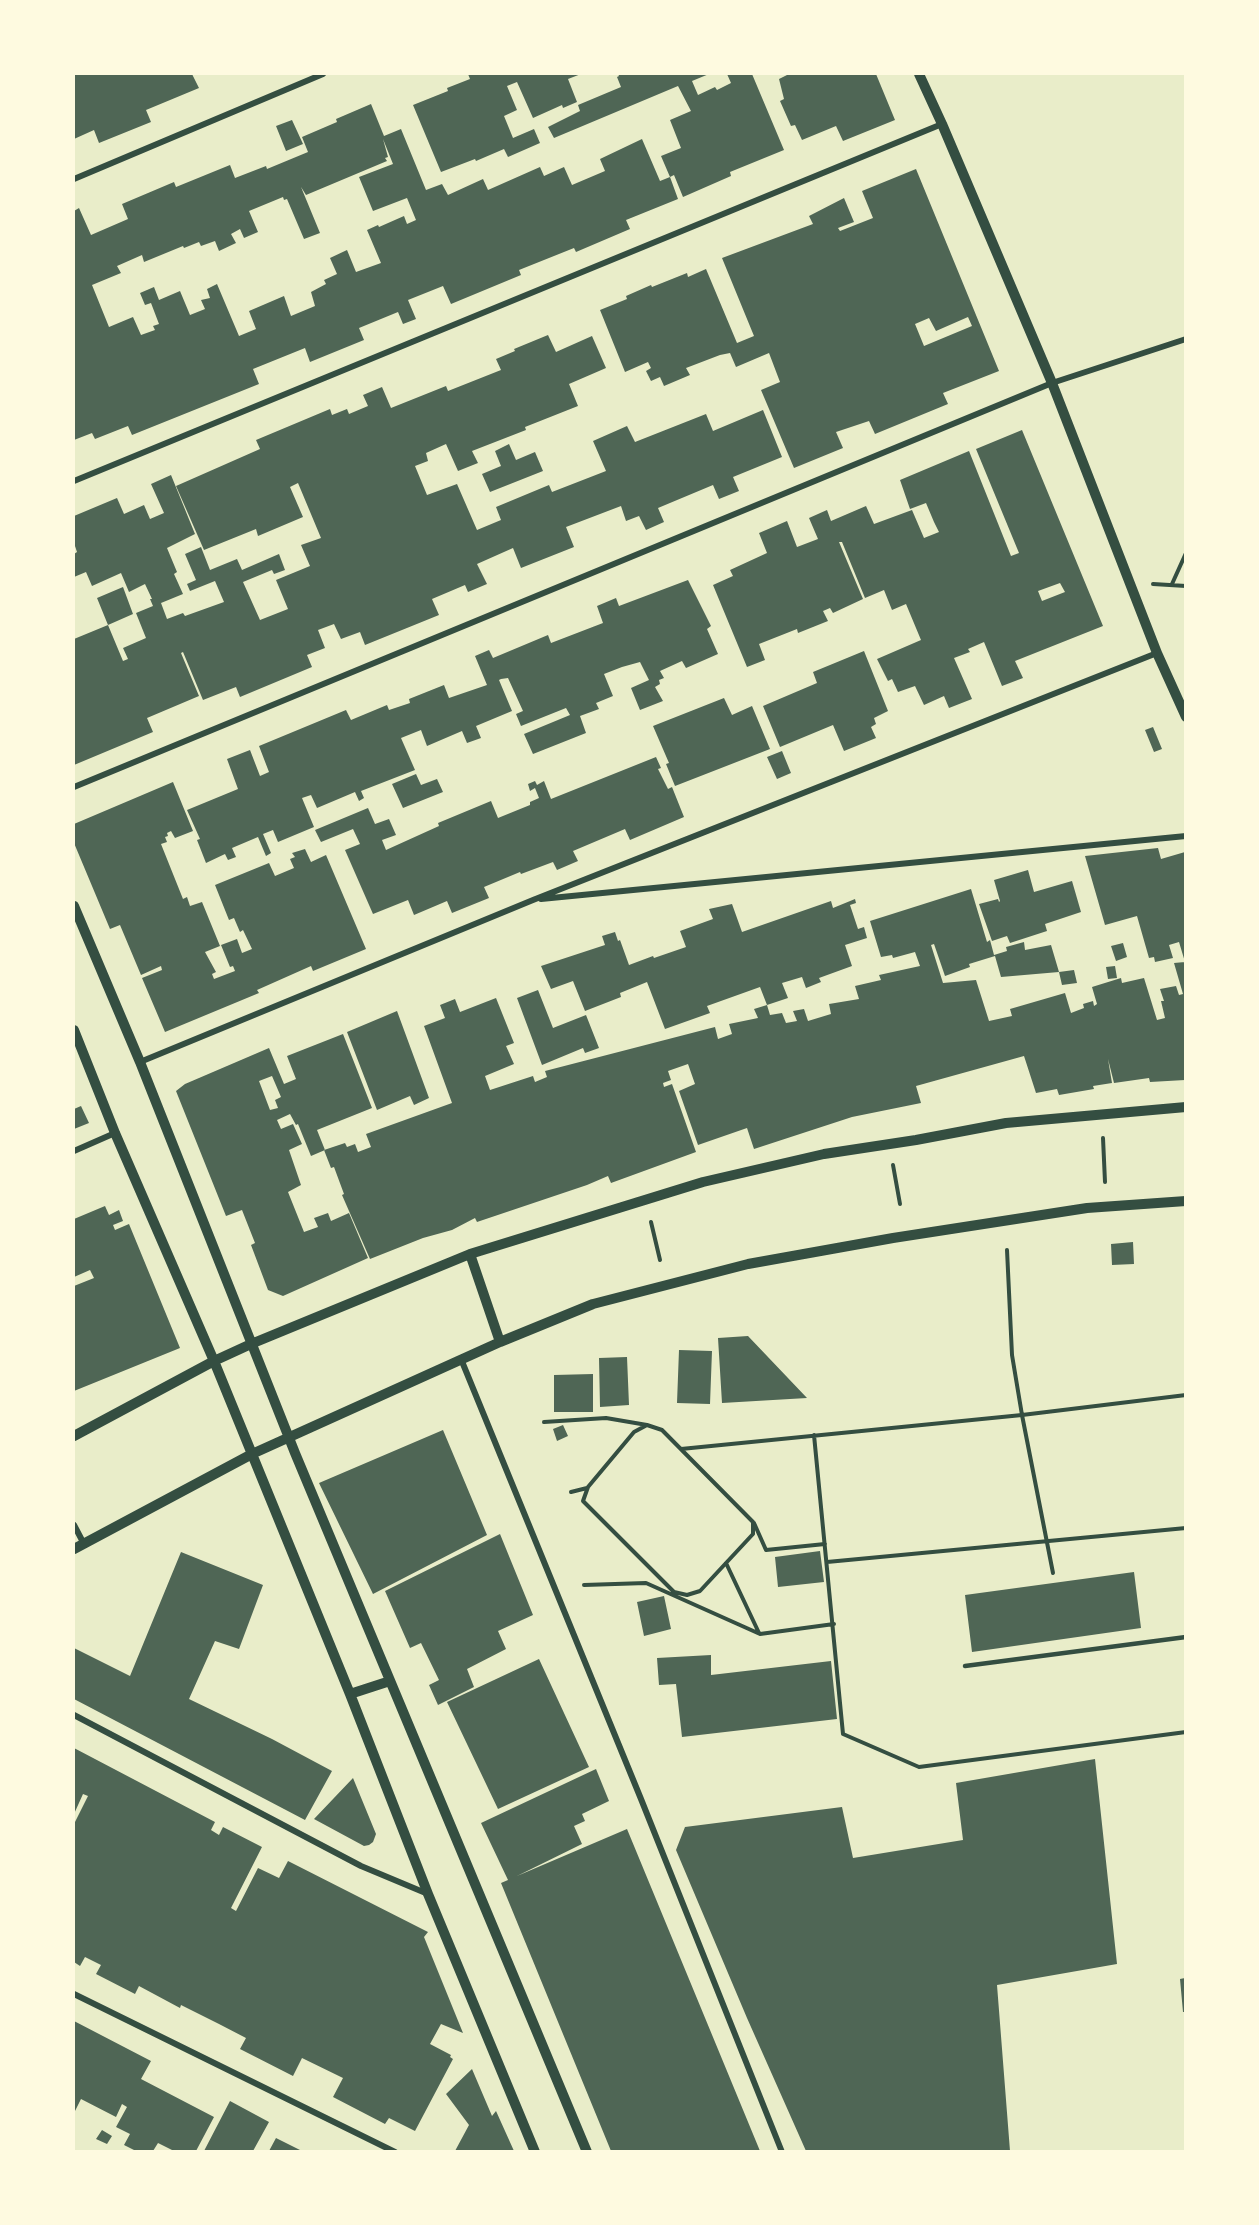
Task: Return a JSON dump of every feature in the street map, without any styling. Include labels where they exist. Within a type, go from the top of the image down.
[{"type":"street","points":[[74,178],[323,74]]},
{"type":"street","points":[[919,74],[1052,383],[1157,653],[1185,717]]},
{"type":"street","points":[[74,481],[942,124]]},
{"type":"street","points":[[74,787],[1052,383],[1185,339]]},
{"type":"street","points":[[140,1062],[533,900],[1157,653]]},
{"type":"street","points":[[533,900],[1185,836]]},
{"type":"street","points":[[74,906],[140,1062],[390,1681],[587,2151]]},
{"type":"street","points":[[74,1030],[115,1133],[214,1361],[350,1694],[428,1894],[536,2151]]},
{"type":"street","points":[[74,1436],[214,1361],[470,1254],[703,1182],[824,1155],[1006,1123],[1185,1107]]},
{"type":"street","points":[[74,1151],[115,1133]]},
{"type":"street","points":[[74,1549],[290,1436],[500,1342],[593,1304],[748,1264],[894,1238],[1087,1208],[1185,1201]]},
{"type":"street","points":[[470,1254],[500,1342]]},
{"type":"street","points":[[461,1359],[642,1799],[782,2151]]},
{"type":"street","points":[[74,1525],[84,1544]]},
{"type":"street","points":[[350,1694],[390,1681]]},
{"type":"street","points":[[74,1715],[361,1866],[428,1894]]},
{"type":"street","points":[[74,1994],[394,2151]]},
{"type":"lane","points":[[965,1666],[1185,1637]]},
{"type":"path","points":[[1172,584],[1185,553]]},
{"type":"path","points":[[1145,584],[1185,586]]},
{"type":"path","points":[[1103,1138],[1105,1182]]},
{"type":"path","points":[[893,1164],[900,1204]]},
{"type":"path","points":[[651,1221],[660,1260]]},
{"type":"path","points":[[1007,1250],[1012,1355],[1053,1573]]},
{"type":"path","points":[[681,1449],[1022,1415],[1185,1395]]},
{"type":"path","points":[[544,1422],[606,1418],[662,1430],[753,1522],[766,1550],[825,1544]]},
{"type":"path","points":[[647,1425],[634,1432],[588,1487],[583,1501],[674,1592],[687,1595],[700,1591],[753,1534],[753,1522]]},
{"type":"path","points":[[814,1435],[843,1734],[919,1767],[1185,1732]]},
{"type":"path","points":[[572,1492],[588,1487]]},
{"type":"path","points":[[827,1562],[1185,1528]]},
{"type":"path","points":[[726,1563],[760,1634]]},
{"type":"path","points":[[584,1585],[646,1583],[760,1634],[834,1624]]},
{"type":"building","points":[[74,74],[192,74],[199,88],[146,110],[151,122],[99,143],[94,130],[74,139]]},
{"type":"building","points":[[468,74],[581,74],[568,79],[577,102],[563,108],[562,105],[533,118],[517,82],[507,86],[517,110],[504,116],[513,138],[534,129],[540,143],[508,157],[504,149],[441,172],[413,105],[470,79]]},
{"type":"building","points":[[618,74],[709,74],[692,81],[698,95],[731,83],[727,74],[752,74],[784,150],[730,172],[731,176],[683,197],[674,175],[670,177],[661,156],[681,148],[670,120],[691,111],[678,86],[554,138],[548,127],[580,111],[578,105],[621,87]]},
{"type":"building","points":[[789,74],[876,74],[895,120],[843,141],[836,126],[802,140],[795,125],[791,126],[780,101],[784,99],[779,79]]},
{"type":"building","points":[[371,104],[384,136],[401,129],[426,190],[442,184],[448,195],[483,179],[488,190],[540,167],[544,176],[564,167],[572,185],[605,171],[600,159],[642,139],[660,181],[670,177],[678,199],[626,220],[630,229],[576,252],[574,248],[519,270],[521,275],[451,304],[443,286],[408,300],[416,319],[403,324],[398,312],[359,328],[364,340],[310,362],[305,348],[253,369],[259,384],[132,435],[128,426],[95,439],[92,433],[74,440],[74,211],[79,208],[91,235],[128,219],[122,204],[174,182],[176,187],[230,165],[235,178],[266,166],[267,169],[308,152],[302,137],[337,122],[336,119]],"holes":[[[383,139],[393,164],[359,177],[373,211],[407,198],[416,220],[407,224],[404,216],[367,230],[381,263],[356,272],[347,250],[330,258],[337,274],[324,280],[326,284],[311,292],[315,306],[291,316],[284,296],[249,311],[256,329],[239,336],[217,284],[207,289],[210,298],[201,300],[205,309],[190,315],[180,291],[159,300],[154,287],[140,293],[145,305],[151,303],[159,324],[153,326],[155,330],[141,335],[133,317],[109,327],[92,285],[121,273],[117,266],[142,255],[144,262],[199,242],[201,246],[215,241],[219,251],[236,243],[231,234],[240,229],[244,238],[258,232],[249,211],[283,197],[284,200],[287,199],[304,239],[320,233],[301,187],[306,195],[387,161]]]},
{"type":"building","points":[[292,120],[303,144],[286,151],[276,126]]},
{"type":"building","points":[[916,169],[999,371],[943,393],[948,404],[875,434],[869,421],[836,432],[843,448],[794,468],[761,390],[780,382],[769,353],[736,367],[730,353],[720,355],[686,368],[690,375],[664,386],[660,377],[651,381],[646,371],[651,368],[648,362],[625,372],[600,310],[627,299],[626,296],[651,285],[652,287],[687,273],[688,277],[706,269],[737,343],[754,336],[722,258],[813,224],[809,216],[844,198],[854,222],[838,228],[840,231],[873,218],[862,191]],"holes":[[[968,317],[972,326],[924,346],[915,324],[929,318],[936,331]]]},
{"type":"building","points":[[548,335],[556,352],[592,336],[606,368],[569,384],[578,406],[472,451],[478,463],[458,471],[446,444],[426,453],[428,461],[415,466],[427,495],[457,484],[477,530],[501,520],[496,507],[549,485],[552,492],[606,471],[593,441],[627,426],[635,442],[706,414],[713,431],[763,410],[782,457],[733,477],[739,491],[719,499],[713,485],[658,508],[664,522],[646,530],[639,516],[626,521],[621,506],[566,527],[574,547],[521,568],[513,548],[477,564],[487,584],[468,592],[465,585],[432,599],[439,615],[365,645],[360,632],[341,639],[334,624],[318,630],[325,648],[307,655],[312,667],[240,697],[236,687],[203,700],[183,652],[181,653],[199,696],[147,718],[153,732],[74,765],[74,639],[108,625],[123,661],[128,659],[123,648],[146,638],[136,613],[153,606],[145,584],[129,592],[121,573],[92,586],[86,572],[74,577],[74,554],[77,552],[74,543],[74,516],[117,498],[124,514],[144,505],[150,519],[164,513],[151,484],[171,475],[195,534],[167,548],[177,572],[174,574],[183,594],[161,603],[167,619],[183,613],[185,616],[224,602],[215,581],[190,591],[187,584],[196,580],[185,554],[201,547],[210,570],[237,559],[242,570],[279,554],[285,570],[274,574],[272,570],[243,582],[260,620],[288,609],[276,580],[310,566],[301,545],[321,538],[298,483],[290,487],[303,517],[258,536],[256,529],[204,550],[176,486],[260,449],[256,440],[330,409],[332,415],[347,409],[349,414],[368,406],[363,395],[382,387],[391,408],[446,386],[448,391],[501,370],[496,359]]},
{"type":"building","points":[[1022,430],[1103,626],[1015,661],[1023,678],[1002,686],[984,642],[968,649],[970,652],[954,658],[972,699],[949,708],[944,696],[924,705],[915,686],[898,692],[892,679],[888,681],[877,659],[921,640],[906,604],[892,610],[884,590],[865,598],[842,542],[839,542],[863,599],[833,613],[830,608],[823,611],[828,621],[798,633],[797,629],[759,644],[765,660],[747,667],[713,585],[733,576],[730,570],[767,553],[759,533],[787,521],[797,547],[818,539],[809,518],[827,510],[831,521],[866,506],[874,524],[912,510],[924,538],[939,532],[926,503],[910,509],[900,480],[969,451],[1011,556],[1019,553],[976,449]],"holes":[[[1060,583],[1065,592],[1042,601],[1038,591]]]},
{"type":"building","points":[[509,444],[516,460],[535,452],[543,471],[490,492],[482,474],[501,466],[495,451]]},
{"type":"building","points":[[688,580],[711,626],[707,629],[718,654],[686,668],[682,661],[660,671],[664,678],[659,680],[660,684],[655,687],[663,701],[640,710],[631,688],[649,680],[640,662],[604,674],[613,696],[596,703],[599,709],[580,716],[586,733],[533,754],[524,734],[570,715],[566,708],[521,726],[516,714],[523,711],[508,678],[501,679],[499,680],[512,711],[476,726],[481,738],[467,743],[462,731],[427,746],[421,730],[401,738],[415,770],[361,791],[364,798],[359,801],[355,792],[317,808],[311,795],[302,798],[314,827],[278,842],[273,830],[263,834],[271,853],[266,856],[258,837],[232,848],[236,857],[228,860],[225,854],[206,863],[197,840],[200,839],[187,810],[238,789],[227,759],[250,750],[260,776],[269,772],[259,746],[346,710],[351,720],[387,705],[389,710],[410,703],[409,699],[444,685],[449,698],[487,685],[475,656],[489,650],[493,658],[548,635],[551,643],[603,623],[597,606],[616,598],[619,606]]},
{"type":"building","points":[[123,587],[133,614],[108,625],[97,598]]},
{"type":"building","points":[[864,651],[888,711],[874,718],[876,724],[871,727],[876,738],[844,751],[833,725],[780,747],[763,706],[817,683],[813,672]]},
{"type":"building","points":[[724,698],[732,715],[752,706],[770,749],[675,786],[666,764],[669,763],[653,726]]},
{"type":"building","points":[[1153,727],[1162,749],[1154,752],[1145,730]]},
{"type":"building","points":[[782,751],[791,773],[777,779],[767,757]]},
{"type":"building","points":[[656,757],[661,768],[658,769],[668,789],[672,787],[684,817],[630,840],[625,829],[573,851],[578,861],[557,870],[553,862],[521,874],[520,872],[484,887],[489,898],[452,913],[447,901],[414,915],[408,900],[373,914],[345,850],[360,844],[353,829],[321,842],[315,830],[368,808],[375,824],[389,819],[396,835],[382,840],[386,850],[439,826],[438,823],[491,801],[498,818],[530,805],[530,802],[539,798],[535,788],[530,791],[528,784],[535,781],[537,785],[544,781],[551,799]]},
{"type":"building","points":[[416,774],[421,785],[437,779],[443,792],[403,808],[392,784]]},
{"type":"building","points":[[173,782],[193,831],[175,838],[171,831],[165,837],[167,842],[161,844],[183,899],[187,897],[190,906],[202,902],[220,946],[205,952],[216,972],[212,974],[214,979],[235,971],[233,966],[230,967],[221,945],[237,939],[242,953],[252,949],[243,930],[240,932],[234,918],[229,920],[215,885],[269,863],[275,876],[294,868],[290,859],[295,857],[292,853],[305,849],[311,862],[326,855],[366,949],[313,971],[311,966],[257,990],[259,993],[165,1032],[142,978],[162,970],[161,966],[141,975],[120,925],[110,929],[74,843],[74,824]]},
{"type":"building","points":[[1158,848],[1161,859],[1185,852],[1185,962],[1179,942],[1169,945],[1173,958],[1155,962],[1154,957],[1149,958],[1137,916],[1105,925],[1085,856]]},
{"type":"building","points":[[1028,870],[1034,892],[1072,881],[1081,912],[1045,924],[1047,931],[1010,943],[1007,936],[992,941],[979,904],[998,899],[1000,901],[994,880]]},
{"type":"building","points":[[971,889],[987,942],[990,940],[994,955],[1007,951],[1006,947],[1024,942],[1025,950],[1051,945],[1059,972],[1001,977],[995,956],[969,964],[970,967],[945,976],[934,944],[931,945],[943,983],[976,980],[989,1021],[1012,1016],[1010,1009],[1065,993],[1071,1013],[1084,1008],[1083,1004],[1093,1001],[1094,1006],[1097,1004],[1092,987],[1121,978],[1122,983],[1144,978],[1157,1020],[1165,1018],[1161,1001],[1164,1001],[1160,989],[1176,986],[1179,995],[1183,994],[1174,963],[1185,962],[1185,1080],[1150,1082],[1149,1078],[1114,1083],[1108,1059],[1112,1083],[1093,1086],[1094,1089],[1059,1095],[1057,1089],[1036,1093],[1024,1056],[916,1086],[921,1103],[852,1117],[754,1149],[747,1128],[698,1145],[679,1091],[695,1084],[688,1064],[668,1071],[671,1080],[663,1083],[664,1087],[672,1084],[696,1152],[611,1183],[608,1176],[477,1222],[475,1218],[452,1230],[423,1238],[370,1259],[342,1195],[344,1194],[334,1167],[331,1168],[324,1150],[345,1143],[347,1147],[355,1144],[358,1152],[371,1147],[366,1134],[452,1103],[424,1026],[445,1018],[440,1005],[455,999],[460,1012],[496,998],[514,1043],[506,1046],[514,1064],[485,1076],[490,1090],[533,1076],[535,1082],[547,1077],[545,1071],[715,1027],[718,1039],[732,1034],[729,1024],[758,1018],[754,1009],[767,1005],[770,1015],[782,1013],[786,1023],[797,1021],[793,1011],[804,1009],[808,1021],[831,1014],[829,1004],[859,999],[855,986],[881,980],[879,975],[920,966],[915,952],[893,958],[892,955],[881,957],[870,921]]},
{"type":"building","points":[[855,899],[856,903],[850,905],[858,929],[864,927],[867,938],[845,945],[852,966],[819,978],[821,982],[806,988],[802,977],[782,983],[788,998],[767,1005],[760,987],[707,1006],[710,1013],[665,1029],[647,982],[620,993],[621,997],[585,1011],[573,981],[551,989],[541,966],[605,945],[602,936],[615,932],[629,965],[653,956],[654,958],[686,947],[680,931],[713,919],[709,909],[732,904],[742,932],[831,901],[833,908]]},
{"type":"building","points":[[1123,943],[1127,957],[1116,961],[1111,946]]},
{"type":"building","points":[[1115,966],[1117,978],[1108,979],[1106,967]]},
{"type":"building","points":[[1074,970],[1077,983],[1062,985],[1059,972]]},
{"type":"building","points":[[538,990],[553,1028],[586,1015],[599,1048],[585,1053],[583,1048],[542,1065],[517,998]]},
{"type":"building","points":[[397,1011],[429,1098],[414,1105],[410,1096],[377,1110],[347,1032]]},
{"type":"building","points":[[343,1034],[372,1108],[317,1130],[325,1150],[311,1156],[298,1124],[296,1125],[290,1114],[277,1120],[281,1129],[293,1124],[302,1144],[289,1150],[301,1185],[288,1192],[304,1232],[318,1227],[314,1218],[328,1213],[331,1221],[349,1213],[368,1258],[283,1296],[268,1290],[251,1245],[255,1243],[242,1210],[226,1216],[176,1091],[185,1084],[269,1048],[284,1084],[296,1079],[287,1056]],"holes":[[[272,1076],[281,1097],[275,1100],[278,1108],[270,1110],[259,1081]]]},
{"type":"building","points":[[81,1106],[89,1123],[74,1129],[74,1109]]},
{"type":"building","points":[[105,1206],[109,1215],[119,1210],[123,1221],[113,1225],[115,1230],[129,1224],[180,1348],[74,1391],[74,1286],[94,1278],[90,1270],[74,1277],[74,1219]]},
{"type":"building","points":[[1133,1242],[1134,1264],[1112,1265],[1111,1244]]},
{"type":"building","points":[[748,1336],[807,1398],[722,1403],[718,1338]]},
{"type":"building","points":[[679,1350],[712,1351],[710,1404],[677,1403]]},
{"type":"building","points":[[627,1357],[629,1405],[600,1407],[599,1358]]},
{"type":"building","points":[[593,1374],[593,1412],[554,1412],[554,1375]]},
{"type":"building","points":[[563,1425],[568,1436],[557,1441],[553,1429]]},
{"type":"building","points":[[443,1430],[487,1535],[373,1594],[319,1483]]},
{"type":"building","points":[[500,1534],[533,1615],[498,1631],[506,1649],[467,1669],[474,1687],[438,1705],[429,1685],[439,1680],[421,1643],[410,1648],[385,1591]]},
{"type":"building","points":[[820,1551],[824,1582],[778,1587],[775,1557]]},
{"type":"building","points":[[181,1552],[263,1585],[239,1649],[215,1641],[189,1699],[332,1771],[305,1820],[74,1699],[74,1648],[130,1676]]},
{"type":"building","points":[[1134,1572],[1141,1628],[972,1652],[965,1595]]},
{"type":"building","points":[[664,1596],[671,1629],[644,1636],[637,1602]]},
{"type":"building","points":[[711,1655],[711,1675],[831,1661],[837,1719],[682,1737],[676,1684],[659,1685],[657,1658]]},
{"type":"building","points":[[539,1659],[589,1767],[498,1809],[447,1702]]},
{"type":"building","points":[[74,1748],[215,1822],[211,1830],[219,1835],[223,1827],[262,1847],[231,1908],[236,1911],[258,1868],[279,1878],[288,1861],[428,1932],[424,1937],[463,2033],[441,2024],[430,2044],[451,2055],[453,2059],[415,2131],[389,2118],[385,2124],[333,2097],[343,2078],[302,2058],[293,2076],[240,2049],[246,2038],[181,2005],[180,2008],[139,1986],[135,1994],[96,1974],[101,1965],[85,1957],[80,1966],[74,1962],[74,1824],[88,1796],[83,1794],[74,1814]]},
{"type":"building","points":[[1095,1759],[1117,1964],[997,1985],[1010,2151],[806,2151],[676,1850],[685,1827],[842,1807],[853,1858],[963,1840],[956,1783]]},
{"type":"building","points":[[596,1769],[609,1801],[582,1814],[585,1821],[574,1826],[582,1844],[517,1876],[627,1829],[760,2151],[611,2151],[501,1883],[508,1880],[481,1823]]},
{"type":"building","points":[[353,1778],[376,1834],[373,1842],[364,1846],[314,1819]]},
{"type":"building","points":[[1185,1978],[1185,2012],[1183,2012],[1180,1979]]},
{"type":"building","points":[[74,2021],[151,2061],[141,2079],[214,2117],[196,2151],[174,2151],[158,2143],[153,2151],[136,2151],[124,2145],[130,2134],[116,2127],[127,2107],[122,2104],[116,2117],[81,2099],[74,2113]]},
{"type":"building","points":[[472,2069],[492,2116],[496,2111],[514,2151],[455,2151],[469,2125],[446,2094]]},
{"type":"building","points":[[230,2101],[269,2122],[253,2151],[204,2151]]},
{"type":"building","points":[[102,2130],[112,2136],[107,2144],[96,2139]]},
{"type":"building","points":[[276,2138],[302,2151],[269,2151]]}]
